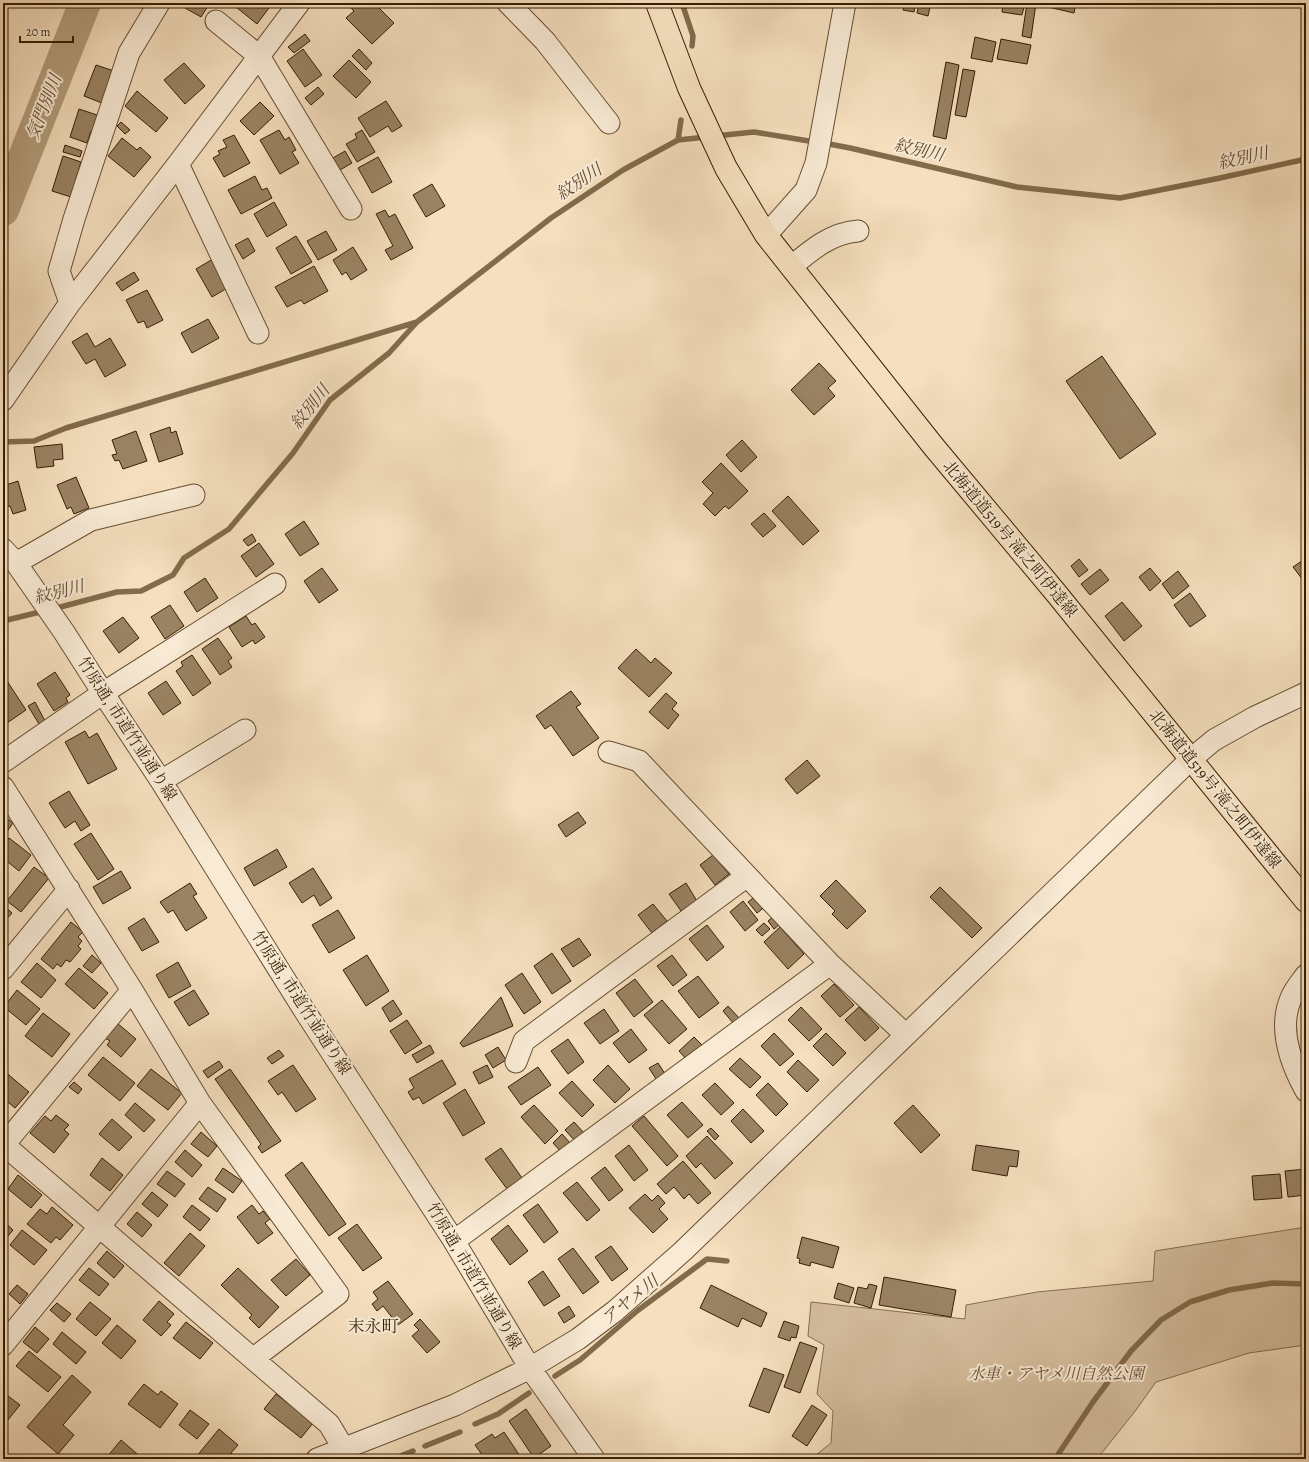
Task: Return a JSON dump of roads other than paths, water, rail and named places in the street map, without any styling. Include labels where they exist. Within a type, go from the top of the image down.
[{"type":"main road","name":"北海道道519号 滝之町伊達線","points":[[657,3],[689,88],[726,168],[766,235],[934,447],[1056,593],[1306,901]]},
{"type":"street","points":[[70,303],[59,271],[74,219],[129,53],[159,3]]},
{"type":"street","points":[[5,398],[70,303],[178,164],[299,3]]},
{"type":"street","points":[[508,3],[545,41],[609,123]]},
{"type":"street","points":[[766,235],[806,190],[816,163],[846,3]]},
{"type":"street","points":[[216,21],[259,56],[351,209]]},
{"type":"street","points":[[178,164],[258,332]]},
{"type":"street","points":[[792,267],[818,245],[846,232],[858,231]]},
{"type":"street","points":[[10,556],[91,520],[194,495]]},
{"type":"street","name":"竹原通, 市道竹並通り線","points":[[10,556],[64,632],[102,693],[161,781],[304,1010],[454,1240],[530,1368],[594,1459]]},
{"type":"street","points":[[3,762],[102,693],[275,584]]},
{"type":"street","points":[[317,1459],[455,1404],[530,1368],[578,1339],[615,1311],[683,1251],[1191,759],[1214,740],[1255,717],[1306,693]]},
{"type":"street","points":[[161,781],[245,730]]},
{"type":"street","points":[[609,752],[639,761],[830,964],[906,1035]]},
{"type":"street","points":[[3,787],[132,990],[200,1103],[338,1294],[254,1358]]},
{"type":"street","points":[[516,1062],[524,1041],[747,876]]},
{"type":"street","points":[[3,969],[69,889]]},
{"type":"street","points":[[454,1240],[830,964]]},
{"type":"street","points":[[1306,975],[1291,998],[1286,1016],[1286,1041],[1298,1077],[1306,1090]]},
{"type":"street","points":[[132,990],[3,1145],[254,1358],[329,1424],[344,1449]]},
{"type":"street","points":[[3,1345],[200,1103]]},
{"type":"waterway","name":"気門別川","points":[[3,210],[85,3]]},
{"type":"waterway","points":[[682,3],[693,36],[692,46]]},
{"type":"waterway","points":[[678,140],[681,120]]},
{"type":"waterway","name":"紋別川","points":[[715,136],[754,132],[815,142]]},
{"type":"waterway","name":"紋別川","points":[[53,609],[117,592],[141,591],[173,575],[184,558],[229,529],[293,453],[330,400],[389,353],[417,322],[551,218],[623,170],[678,140],[707,137]]},
{"type":"waterway","name":"紋別川","points":[[824,143],[1017,187],[1120,198],[1306,159]]},
{"type":"waterway","points":[[3,442],[34,441],[66,428],[417,322]]},
{"type":"waterway","name":"紋別川","points":[[3,621],[44,611]]},
{"type":"waterway","name":"アヤメ川","points":[[555,1376],[580,1360],[637,1311],[707,1259],[727,1261]]},
{"type":"waterway","points":[[1055,1459],[1093,1402],[1131,1351],[1161,1320],[1190,1302],[1229,1290],[1273,1283],[1306,1284]]},
{"type":"waterway","name":"アヤメ川","points":[[475,1424],[498,1414],[529,1393]]},
{"type":"waterway","name":"アヤメ川","points":[[425,1446],[460,1432]]},
{"type":"waterway","name":"アヤメ川","points":[[393,1459],[413,1451]]},
{"type":"district","name":"末永町","points":[[373,1326]]},
{"type":"park label","name":"水車・アヤメ川自然公園","points":[[1056,1374]]}]
